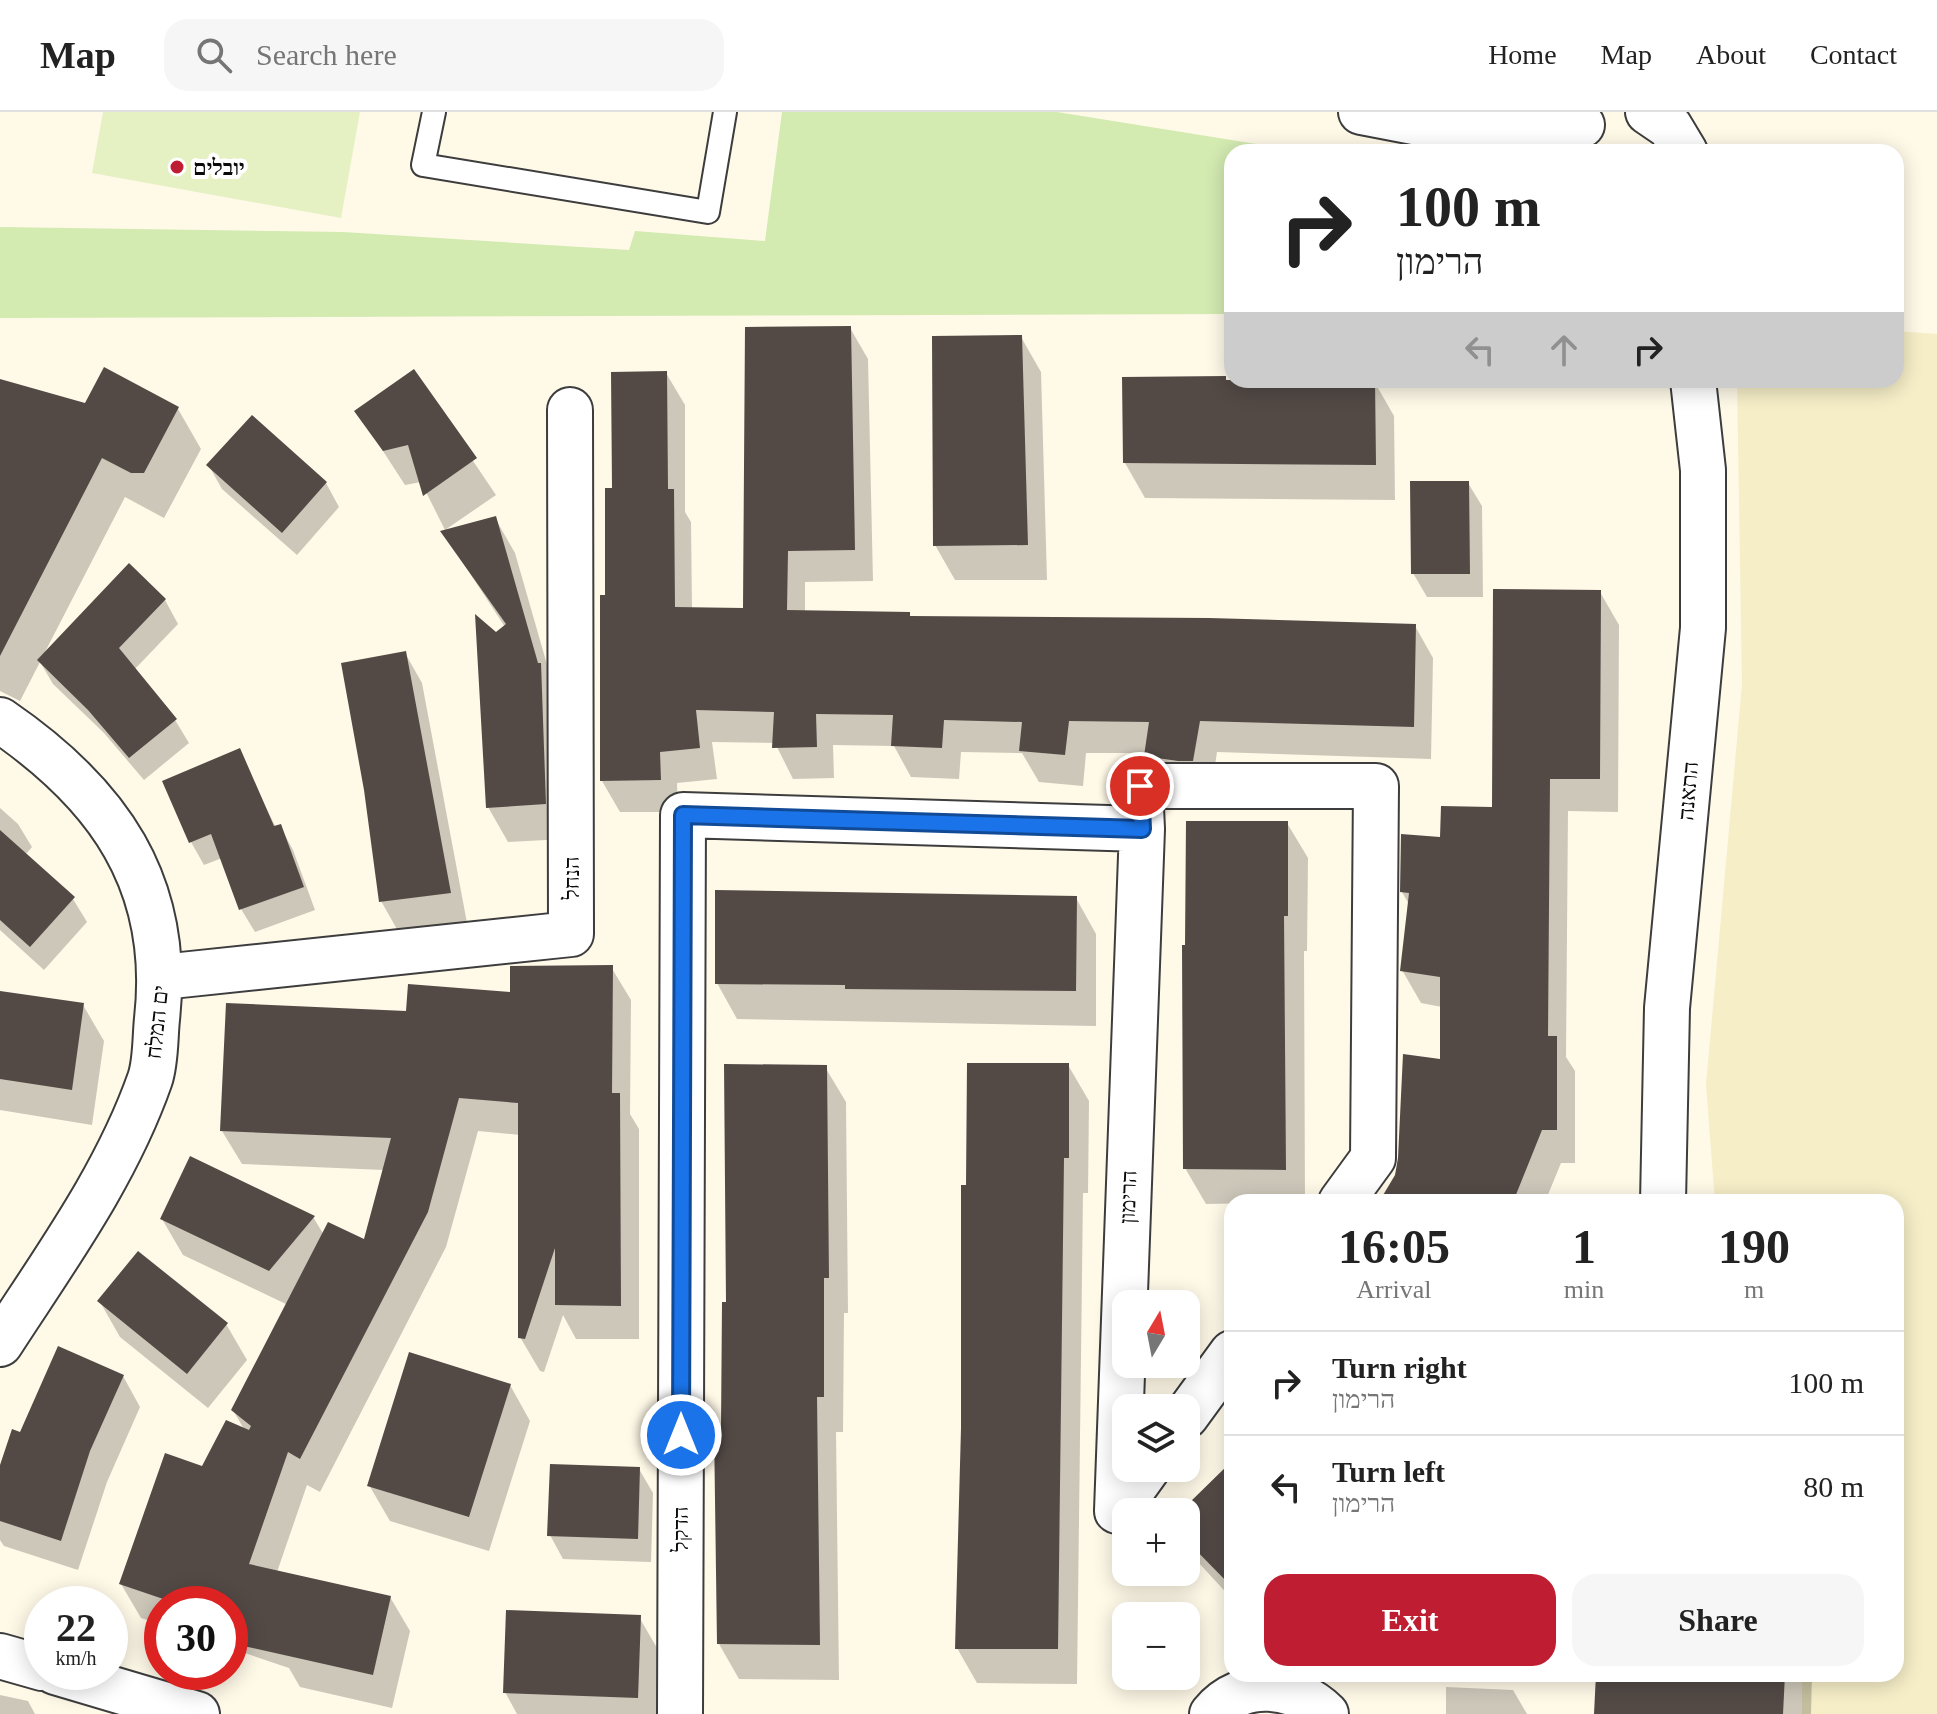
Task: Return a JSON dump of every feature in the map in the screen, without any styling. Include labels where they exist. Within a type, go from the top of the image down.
[{"type":"street","points":[[1361,112],[1465,132],[1496,144]]},
{"type":"street","points":[[1648,112],[1670,127],[1680,144]]},
{"type":"street","points":[[1465,132],[1584,130]]},
{"type":"street","name":"התאנה","points":[[1663,1194],[1667,1008],[1703,628],[1703,470],[1694,388]]},
{"type":"street","name":"הנחל","points":[[162,977],[571,934],[570,410]]},
{"type":"street","name":"ים המלח","points":[[0,720],[47,752],[107,815],[149,896],[162,977],[151,1077],[108,1178],[0,1344]]},
{"type":"street","name":"הרימון","points":[[1121,1394],[1142,829],[1140,786],[1376,786],[1373,1158],[1347,1194]]},
{"type":"street","name":"הדקל","points":[[681,1714],[683,815],[1142,829]]},
{"type":"street","points":[[1200,1397],[1224,1364]]},
{"type":"street","name":"הרימון","points":[[1118,1482],[1117,1511],[1138,1482]]},
{"type":"street","points":[[0,1656],[24,1663]]},
{"type":"street","points":[[1212,1714],[1236,1695],[1261,1688],[1322,1696]]},
{"type":"street","points":[[116,1690],[197,1714]]},
{"type":"street","points":[[670,1714],[681,1714]]},
{"type":"lane","points":[[434,112],[423,165],[708,212],[723,112]]},
{"type":"shaded area","points":[[1904,332],[1937,334],[1937,1714],[1802,1714],[1802,1682],[1904,1682],[1904,1194],[1714,1194],[1706,1085],[1742,684],[1737,388],[1904,388]]},
{"type":"green space","points":[[103,112],[360,112],[341,218],[92,173]]},
{"type":"green space","points":[[782,112],[1057,112],[1257,144],[1224,144],[1224,314],[0,318],[0,227],[343,232],[629,250],[635,231],[765,241]]},
{"type":"building","points":[[851,326],[855,550],[788,551],[787,610],[910,612],[910,616],[1209,618],[1416,624],[1414,727],[1200,721],[1193,761],[1178,761],[1144,756],[1149,722],[1069,721],[1065,755],[1019,751],[1022,722],[944,720],[942,748],[891,746],[893,715],[816,714],[817,747],[772,748],[774,712],[696,710],[700,748],[660,752],[661,780],[600,781],[600,595],[605,595],[605,488],[612,488],[611,372],[667,371],[668,489],[674,489],[675,607],[743,608],[745,327]]},
{"type":"building","points":[[1022,335],[1028,545],[933,546],[932,336]]},
{"type":"building","points":[[104,367],[179,407],[144,473],[131,473],[102,458],[0,656],[0,379],[85,403]]},
{"type":"building","points":[[414,369],[477,458],[423,496],[408,445],[383,451],[354,411]]},
{"type":"building","points":[[1224,376],[1224,388],[1375,388],[1376,465],[1123,463],[1122,377]]},
{"type":"building","points":[[252,415],[327,482],[282,533],[206,465]]},
{"type":"building","points":[[1410,481],[1469,481],[1470,574],[1411,574]]},
{"type":"building","points":[[496,516],[538,663],[541,663],[546,804],[486,808],[475,614],[496,632],[506,624],[440,531]]},
{"type":"building","points":[[129,563],[166,599],[119,648],[177,719],[129,758],[88,710],[37,660]]},
{"type":"building","points":[[1493,589],[1601,590],[1600,779],[1550,779],[1548,1036],[1557,1036],[1557,1130],[1542,1130],[1516,1194],[1384,1194],[1395,1175],[1398,1158],[1403,1054],[1440,1059],[1440,977],[1400,971],[1409,893],[1400,892],[1401,834],[1440,837],[1441,806],[1492,807]]},
{"type":"building","points":[[406,651],[451,893],[379,902],[364,790],[341,663]]},
{"type":"building","points":[[240,748],[274,826],[281,824],[304,887],[239,910],[211,834],[189,843],[162,781]]},
{"type":"building","points":[[1186,821],[1288,821],[1288,916],[1284,916],[1286,1170],[1183,1169],[1182,945],[1185,945]]},
{"type":"building","points":[[0,830],[75,897],[30,947],[0,920]]},
{"type":"building","points":[[715,890],[1077,896],[1076,991],[845,989],[845,985],[715,984]]},
{"type":"building","points":[[613,965],[612,1093],[620,1093],[621,1306],[555,1305],[555,1248],[525,1339],[518,1338],[518,1103],[459,1098],[428,1212],[300,1459],[288,1452],[249,1564],[391,1596],[373,1675],[248,1647],[248,1586],[144,1586],[144,1592],[119,1584],[165,1453],[202,1466],[226,1420],[249,1430],[251,1426],[231,1410],[328,1222],[364,1239],[391,1138],[220,1131],[226,1003],[406,1011],[408,984],[510,992],[510,966]]},
{"type":"building","points":[[0,991],[84,1003],[72,1090],[0,1079]]},
{"type":"building","points":[[967,1063],[1069,1063],[1069,1158],[1064,1158],[1058,1649],[955,1649],[961,1428],[961,1185],[966,1185]]},
{"type":"building","points":[[724,1064],[827,1065],[829,1278],[824,1278],[824,1397],[817,1397],[820,1645],[717,1644],[714,1427],[721,1427],[722,1302],[726,1302]]},
{"type":"building","points":[[190,1156],[315,1216],[269,1271],[160,1219]]},
{"type":"building","points":[[138,1251],[228,1323],[187,1374],[97,1301]]},
{"type":"building","points":[[58,1346],[124,1375],[90,1451],[61,1541],[0,1521],[0,1465],[12,1429],[20,1432]]},
{"type":"building","points":[[409,1352],[511,1384],[469,1517],[367,1486]]},
{"type":"building","points":[[550,1464],[640,1467],[638,1539],[547,1536]]},
{"type":"building","points":[[1224,1469],[1224,1579],[1200,1554],[1200,1498],[1194,1498]]},
{"type":"building","points":[[506,1610],[641,1615],[638,1698],[503,1693]]},
{"type":"building","points":[[1596,1682],[1785,1682],[1783,1714],[1594,1714]]},
{"type":"place","name":"יובלים","points":[[177,167]]},
{"type":"route","points":[[681,1435],[683,815],[1142,829],[1140,786]]}]
